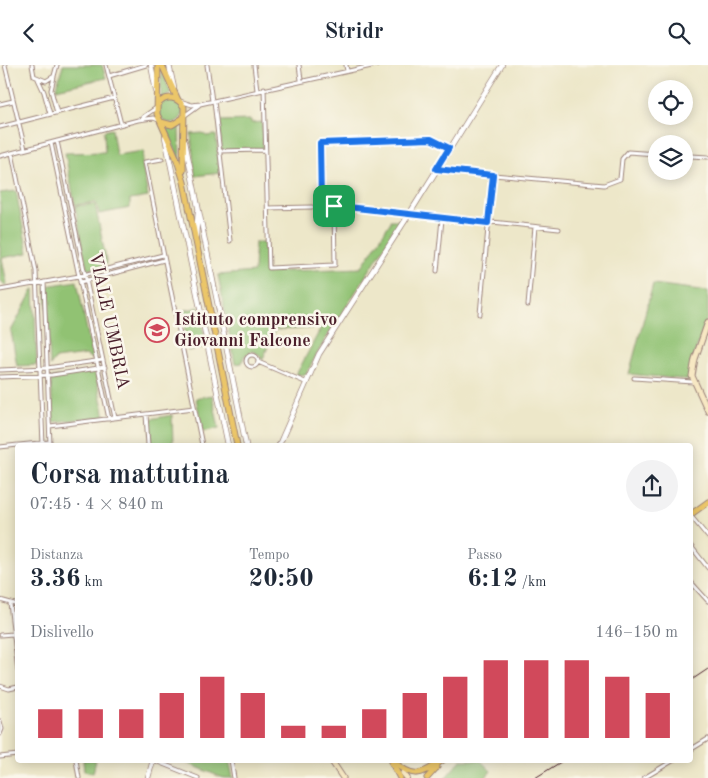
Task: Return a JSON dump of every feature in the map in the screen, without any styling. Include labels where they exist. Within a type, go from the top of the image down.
[{"type":"main road","points":[[160,65],[157,106],[160,121],[184,182],[237,443]]},
{"type":"main road","points":[[160,65],[184,107],[182,130],[184,182]]},
{"type":"main road","points":[[157,106],[166,98],[178,99]]},
{"type":"main road","points":[[160,121],[172,125],[183,117]]},
{"type":"main road","points":[[708,322],[693,368],[693,382],[708,411]]},
{"type":"main road","points":[[693,513],[708,502]]},
{"type":"main road","points":[[332,763],[343,778]]},
{"type":"main road","points":[[393,763],[403,776],[420,775],[438,763]]},
{"type":"main road","points":[[427,778],[440,763]]},
{"type":"street","points":[[5,65],[25,149]]},
{"type":"street","points":[[32,65],[32,72],[44,92],[50,115]]},
{"type":"street","points":[[56,113],[50,90],[57,65]]},
{"type":"street","points":[[106,65],[121,124]]},
{"type":"street","points":[[109,76],[146,65]]},
{"type":"street","points":[[138,120],[157,106],[151,65]]},
{"type":"street","points":[[170,65],[178,99],[192,105],[376,65]]},
{"type":"street","points":[[207,65],[230,241]]},
{"type":"street","points":[[254,65],[257,90]]},
{"type":"street","points":[[299,65],[301,80]]},
{"type":"street","points":[[346,65],[347,71]]},
{"type":"street","points":[[280,443],[305,382],[319,354],[502,65]]},
{"type":"street","points":[[37,79],[46,81],[54,76]]},
{"type":"street","points":[[264,88],[269,268],[335,265],[334,206]]},
{"type":"street","points":[[0,127],[114,98]]},
{"type":"street","points":[[0,104],[14,101]]},
{"type":"street","points":[[183,117],[200,104]]},
{"type":"street","points":[[0,156],[138,120],[153,118],[160,121]]},
{"type":"street","points":[[164,129],[228,443]]},
{"type":"street","points":[[182,130],[246,443]]},
{"type":"street","points":[[449,148],[431,139],[320,143],[321,204],[410,213],[442,219],[559,229]]},
{"type":"street","name":"VIALE UMBRIA","points":[[57,141],[115,418]]},
{"type":"street","name":"VIALE UMBRIA","points":[[51,143],[109,419]]},
{"type":"street","points":[[219,151],[265,151]]},
{"type":"street","points":[[436,169],[604,185],[620,179],[622,159],[628,152],[648,153]]},
{"type":"street","points":[[12,153],[36,271],[44,293],[50,443]]},
{"type":"street","points":[[54,156],[60,155]]},
{"type":"street","points":[[693,156],[708,157]]},
{"type":"street","points":[[162,159],[145,162],[202,443]]},
{"type":"street","points":[[480,314],[493,175]]},
{"type":"street","points":[[62,192],[68,190]]},
{"type":"street","points":[[196,239],[198,205]]},
{"type":"street","points":[[267,209],[312,207]]},
{"type":"street","points":[[437,271],[442,219]]},
{"type":"street","points":[[528,305],[535,227]]},
{"type":"street","name":"VIALE UMBRIA","points":[[70,231],[76,230]]},
{"type":"street","points":[[0,290],[79,276],[163,255]]},
{"type":"street","points":[[80,281],[164,260]]},
{"type":"street","points":[[123,265],[125,270]]},
{"type":"street","points":[[40,283],[40,375],[43,443]]},
{"type":"street","points":[[0,371],[40,369],[103,360]]},
{"type":"street","points":[[258,362],[305,382]]},
{"type":"street","points":[[0,377],[48,375],[104,367]]},
{"type":"street","points":[[634,378],[693,382]]},
{"type":"street","points":[[223,414],[227,389]]},
{"type":"street","points":[[50,427],[194,408]]},
{"type":"street","points":[[146,414],[148,443]]},
{"type":"street","points":[[0,447],[15,445]]},
{"type":"street","points":[[693,519],[708,537]]},
{"type":"street","points":[[693,549],[708,567]]},
{"type":"street","points":[[693,584],[708,601]]},
{"type":"street","points":[[0,600],[15,604]]},
{"type":"street","points":[[10,603],[15,649]]},
{"type":"street","points":[[0,635],[13,634]]},
{"type":"street","points":[[0,685],[9,689],[15,688]]},
{"type":"street","points":[[0,721],[2,729],[0,734]]},
{"type":"street","points":[[693,748],[708,739]]},
{"type":"street","points":[[0,757],[15,755]]},
{"type":"street","points":[[76,763],[79,778]]},
{"type":"street","points":[[148,778],[152,763]]},
{"type":"street","points":[[160,763],[198,778]]},
{"type":"street","points":[[232,763],[234,778]]},
{"type":"street","points":[[644,778],[669,763]]},
{"type":"green space","points":[[63,65],[102,65],[106,78],[56,89]]},
{"type":"green space","points":[[161,72],[171,94],[161,98]]},
{"type":"green space","points":[[171,99],[179,103],[183,111],[179,119],[171,123],[163,119],[159,111],[163,103]]},
{"type":"green space","points":[[251,120],[251,123],[262,122],[263,149],[222,150],[219,121]]},
{"type":"green space","points":[[179,127],[180,161],[167,129]]},
{"type":"green space","points":[[112,129],[116,155],[144,151],[142,163],[148,197],[130,200],[130,208],[99,214],[96,202],[75,205],[65,153],[105,152],[104,131]]},
{"type":"green space","points":[[203,133],[206,136],[216,135],[220,173],[195,176],[191,134]]},
{"type":"green space","points":[[16,191],[28,253],[2,258],[7,284],[5,285],[0,280],[0,193]]},
{"type":"green space","points":[[95,204],[107,264],[87,270],[75,206]]},
{"type":"green space","points":[[390,220],[398,220],[399,224],[325,340],[306,374],[296,375],[321,328],[275,330],[262,361],[260,355],[252,351],[244,356],[242,363],[235,364],[218,275],[254,272],[255,242],[265,242],[266,272],[361,268],[390,223]]},
{"type":"green space","points":[[77,281],[93,360],[86,355],[55,359],[50,366],[46,286]]},
{"type":"green space","points":[[653,284],[708,291],[708,316],[690,366],[690,380],[629,374]]},
{"type":"green space","points":[[34,288],[37,365],[17,366],[11,331]]},
{"type":"green space","points":[[199,307],[207,347],[188,351],[182,311]]},
{"type":"green space","points":[[95,372],[105,417],[53,422],[51,378]]},
{"type":"green space","points":[[212,395],[219,428],[203,432],[196,398]]},
{"type":"green space","points":[[172,415],[173,443],[152,443],[150,419]]},
{"type":"green space","points":[[83,763],[95,763],[93,773],[84,771]]},
{"type":"green space","points":[[187,763],[230,763],[233,778],[223,778]]},
{"type":"green space","points":[[458,763],[483,763],[491,771],[485,778],[445,778]]},
{"type":"railway","points":[[693,679],[708,669]]},
{"type":"railway","points":[[535,778],[559,763]]},
{"type":"place","name":"Istituto comprensivo Giovanni Falcone","points":[[157,330]]},
{"type":"route","points":[[431,139],[449,148],[436,169],[493,175],[488,223],[334,206],[321,204],[320,143],[431,139]]}]
